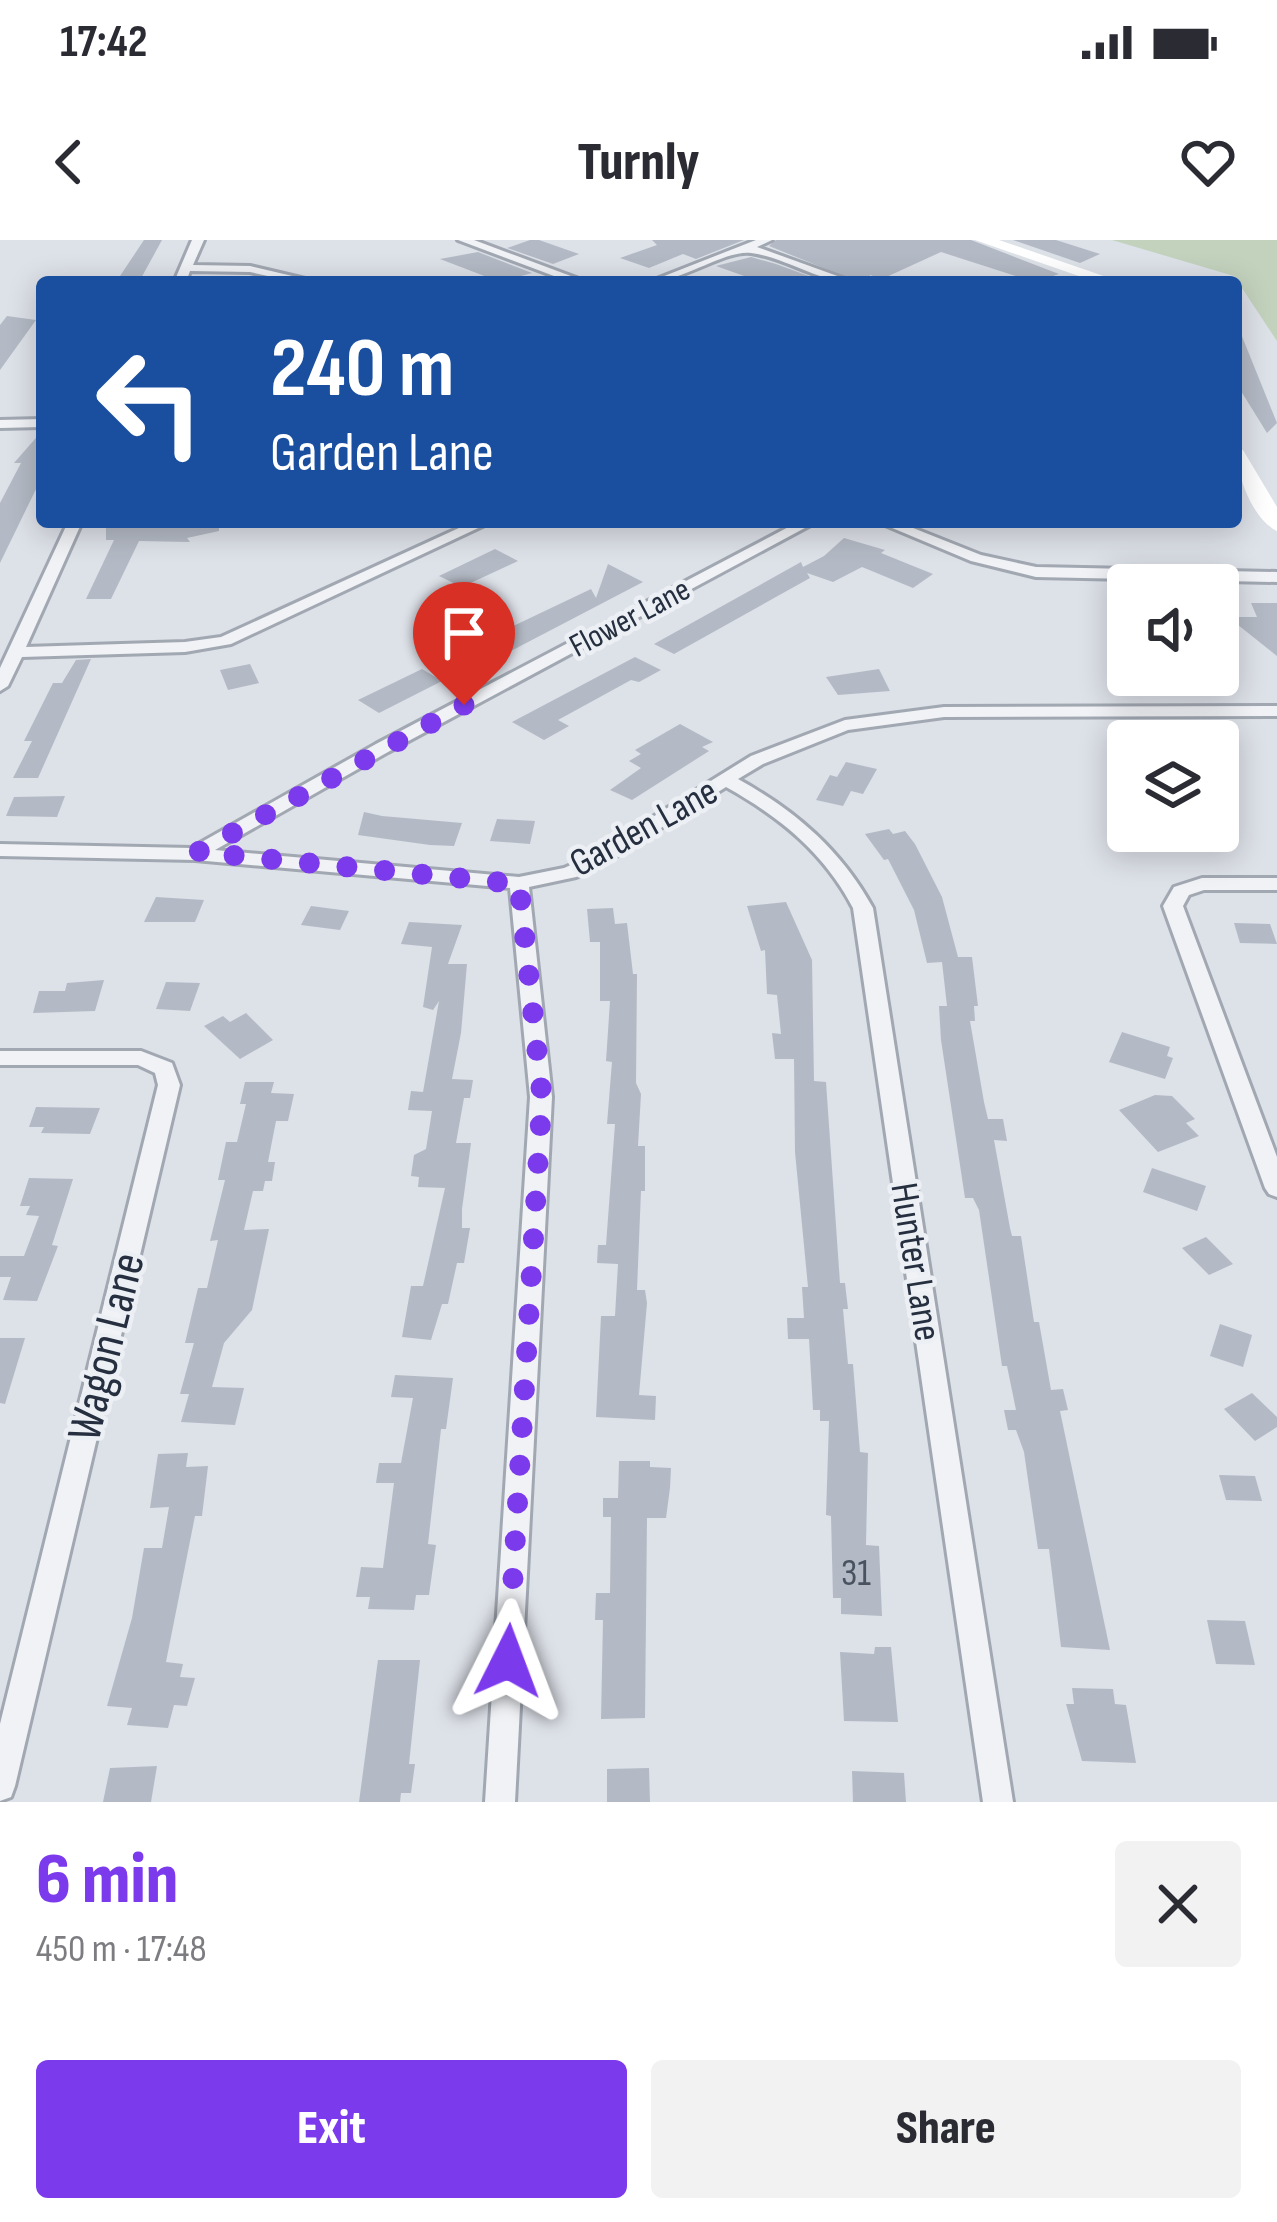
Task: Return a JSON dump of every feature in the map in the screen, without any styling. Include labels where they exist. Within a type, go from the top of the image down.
[{"type":"street","points":[[198,240],[182,275],[250,269],[283,276]]},
{"type":"street","points":[[464,240],[564,276]]},
{"type":"street","points":[[671,276],[766,240]]},
{"type":"street","points":[[983,240],[1094,276]]},
{"type":"street","points":[[748,248],[830,276]]},
{"type":"street","points":[[0,424],[36,423]]},
{"type":"street","points":[[1242,469],[1277,525]]},
{"type":"street","points":[[0,686],[72,528]]},
{"type":"street","points":[[15,652],[185,647],[225,641],[471,528]]},
{"type":"street","name":"Flower Lane","points":[[198,852],[382,748],[798,528]]},
{"type":"street","points":[[900,528],[976,558],[1036,572],[1277,577]]},
{"type":"street","name":"Garden Lane","points":[[0,850],[103,847],[198,852],[519,884],[569,874],[592,863],[786,745],[845,725],[944,712],[1277,711]]},
{"type":"street","name":"Hunter Lane","points":[[728,781],[761,798],[828,854],[862,908],[998,1802]]},
{"type":"street","points":[[500,1802],[542,1097],[519,884]]},
{"type":"street","points":[[1277,884],[1202,884],[1181,891],[1174,906],[1277,1188]]},
{"type":"street","name":"Wagon Lane","points":[[0,1058],[141,1058],[164,1068],[169,1085],[0,1786]]},
{"type":"green space","points":[[1112,240],[1277,240],[1277,341],[1242,288],[1242,276]]},
{"type":"building","points":[[144,240],[162,240],[142,276],[120,276]]},
{"type":"building","points":[[530,240],[579,254],[553,264],[507,248]]},
{"type":"building","points":[[652,240],[744,240],[696,259],[683,254],[649,268],[620,258],[657,245]]},
{"type":"building","points":[[776,240],[971,240],[1059,274],[1015,276],[941,252],[889,276],[843,276],[769,246]]},
{"type":"building","points":[[1013,240],[1056,240],[1100,254],[1080,263]]},
{"type":"building","points":[[478,252],[532,273],[484,276],[440,259]]},
{"type":"building","points":[[751,257],[809,276],[744,276],[716,266]]},
{"type":"building","points":[[7,316],[36,320],[0,370],[0,325]]},
{"type":"building","points":[[1242,336],[1277,423],[1267,433],[1242,393]]},
{"type":"building","points":[[36,438],[36,489],[0,563],[0,503],[21,463],[14,463]]},
{"type":"building","points":[[106,528],[219,528],[187,538],[190,542],[139,541],[111,599],[86,599],[114,540],[106,540]]},
{"type":"building","points":[[844,538],[885,550],[881,553],[933,574],[913,588],[862,567],[833,582],[807,573],[810,578],[674,654],[654,644],[801,562],[803,567],[824,556]]},
{"type":"building","points":[[495,549],[518,561],[462,587],[439,576]]},
{"type":"building","points":[[608,564],[643,582],[488,663],[465,649],[591,589],[596,598]]},
{"type":"building","points":[[1251,603],[1277,603],[1277,656],[1239,626],[1239,617],[1257,617]]},
{"type":"building","points":[[635,657],[661,670],[639,682],[631,680],[558,720],[569,726],[544,740],[512,722]]},
{"type":"building","points":[[91,659],[38,778],[13,778],[32,741],[24,741],[53,683],[62,683],[76,660]]},
{"type":"building","points":[[250,664],[259,683],[228,690],[220,670]]},
{"type":"building","points":[[422,669],[442,681],[379,713],[358,700]]},
{"type":"building","points":[[879,669],[890,691],[838,695],[826,677]]},
{"type":"building","points":[[680,724],[713,742],[702,747],[709,751],[632,800],[610,790],[641,768],[629,761],[641,754],[635,750]]},
{"type":"building","points":[[846,762],[877,769],[863,794],[851,791],[843,806],[816,800],[830,775],[837,777]]},
{"type":"building","points":[[65,796],[57,817],[6,816],[14,797]]},
{"type":"building","points":[[364,812],[462,823],[454,846],[430,845],[358,835]]},
{"type":"building","points":[[497,819],[535,821],[530,844],[490,841]]},
{"type":"building","points":[[889,829],[893,834],[905,831],[915,844],[942,897],[958,957],[972,957],[978,1006],[974,1006],[975,1021],[970,1021],[984,1102],[988,1119],[1003,1119],[1007,1141],[994,1140],[1010,1228],[1012,1236],[1021,1236],[1034,1322],[1039,1322],[1051,1390],[1063,1389],[1068,1410],[1060,1411],[1110,1650],[1061,1647],[1049,1549],[1038,1549],[1024,1452],[1016,1430],[1008,1430],[1004,1410],[1016,1410],[1007,1366],[1002,1366],[979,1210],[973,1198],[965,1198],[941,1040],[939,1006],[947,1006],[942,962],[927,963],[914,910],[888,859],[884,860],[865,834]]},
{"type":"building","points":[[156,897],[204,900],[195,922],[144,922]]},
{"type":"building","points":[[786,902],[812,960],[814,1081],[826,1082],[840,1283],[845,1283],[848,1309],[843,1309],[848,1364],[853,1364],[860,1452],[868,1453],[866,1545],[879,1546],[882,1616],[841,1614],[841,1598],[833,1598],[831,1516],[826,1515],[829,1421],[820,1421],[820,1410],[813,1410],[809,1339],[788,1339],[787,1318],[804,1318],[802,1287],[808,1287],[795,1152],[794,1059],[775,1059],[772,1033],[781,1034],[777,995],[767,994],[765,950],[761,951],[747,906]]},
{"type":"building","points":[[311,906],[349,911],[340,930],[301,925]]},
{"type":"building","points":[[613,908],[615,924],[627,923],[633,974],[637,974],[638,1146],[645,1146],[645,1191],[641,1191],[637,1290],[645,1290],[647,1303],[639,1395],[656,1396],[655,1420],[596,1417],[601,1316],[615,1316],[618,1264],[597,1263],[598,1245],[606,1245],[615,1124],[607,1124],[610,1001],[600,1001],[600,942],[590,942],[587,909]]},
{"type":"building","points":[[409,922],[462,925],[448,964],[467,964],[452,1079],[473,1080],[470,1098],[464,1098],[456,1143],[471,1143],[462,1209],[462,1228],[470,1228],[464,1263],[457,1263],[448,1304],[442,1304],[431,1340],[402,1337],[411,1286],[423,1286],[445,1188],[418,1187],[419,1177],[411,1176],[414,1155],[426,1149],[432,1111],[408,1110],[411,1091],[423,1092],[439,1001],[433,1010],[423,1007],[432,947],[401,944]]},
{"type":"building","points":[[1234,923],[1270,924],[1277,944],[1240,943]]},
{"type":"building","points":[[104,980],[95,1011],[33,1013],[39,991],[65,991],[67,983]]},
{"type":"building","points":[[166,982],[200,983],[190,1011],[156,1009]]},
{"type":"building","points":[[246,1013],[273,1040],[240,1059],[204,1026],[223,1016],[230,1022]]},
{"type":"building","points":[[1122,1032],[1170,1047],[1167,1056],[1173,1058],[1165,1079],[1109,1062]]},
{"type":"building","points":[[245,1082],[274,1082],[271,1093],[294,1094],[288,1121],[276,1121],[268,1162],[275,1162],[272,1181],[265,1181],[263,1191],[253,1191],[244,1230],[269,1229],[252,1310],[224,1343],[212,1387],[244,1388],[235,1425],[181,1422],[189,1394],[180,1394],[194,1343],[185,1343],[198,1288],[207,1288],[218,1240],[210,1241],[225,1180],[218,1180],[226,1142],[237,1142],[246,1104],[240,1104]]},
{"type":"building","points":[[1155,1095],[1172,1096],[1195,1119],[1186,1123],[1199,1136],[1158,1152],[1119,1110]]},
{"type":"building","points":[[36,1107],[100,1108],[90,1134],[41,1133],[44,1127],[29,1127]]},
{"type":"building","points":[[1152,1168],[1206,1186],[1197,1211],[1143,1192]]},
{"type":"building","points":[[29,1178],[73,1179],[52,1245],[58,1246],[37,1301],[3,1300],[11,1277],[0,1277],[0,1256],[24,1256],[39,1216],[26,1215],[30,1206],[20,1206]]},
{"type":"building","points":[[1206,1237],[1233,1264],[1209,1275],[1182,1248]]},
{"type":"building","points":[[1220,1324],[1252,1335],[1243,1367],[1210,1356]]},
{"type":"building","points":[[0,1338],[25,1338],[5,1404],[0,1403]]},
{"type":"building","points":[[395,1375],[453,1378],[446,1429],[441,1429],[428,1544],[436,1545],[429,1595],[416,1595],[414,1610],[368,1609],[370,1597],[356,1597],[361,1567],[383,1568],[394,1483],[376,1483],[379,1463],[401,1463],[413,1398],[391,1397]]},
{"type":"building","points":[[1252,1393],[1277,1417],[1277,1427],[1255,1441],[1224,1409]]},
{"type":"building","points":[[188,1453],[186,1467],[208,1466],[202,1516],[195,1516],[166,1662],[183,1664],[180,1677],[195,1678],[187,1706],[174,1705],[168,1728],[127,1725],[132,1708],[107,1706],[132,1618],[144,1548],[162,1548],[169,1507],[150,1508],[158,1454]]},
{"type":"building","points":[[619,1461],[650,1461],[650,1467],[671,1468],[670,1488],[666,1518],[647,1518],[645,1718],[601,1719],[603,1620],[595,1620],[596,1593],[610,1593],[611,1517],[603,1517],[603,1498],[618,1498]]},
{"type":"building","points":[[1219,1475],[1255,1476],[1262,1501],[1226,1500]]},
{"type":"building","points":[[1207,1620],[1245,1621],[1255,1665],[1216,1664]]},
{"type":"building","points":[[875,1647],[891,1647],[898,1722],[844,1721],[840,1652],[874,1654]]},
{"type":"building","points":[[378,1660],[420,1660],[409,1764],[415,1764],[411,1793],[401,1793],[400,1802],[359,1802]]},
{"type":"building","points":[[1072,1688],[1113,1689],[1115,1704],[1126,1705],[1136,1763],[1082,1761],[1066,1704],[1074,1704]]},
{"type":"building","points":[[157,1766],[151,1802],[103,1802],[110,1768]]},
{"type":"building","points":[[649,1768],[650,1802],[607,1802],[607,1769]]},
{"type":"building","points":[[852,1771],[904,1773],[906,1802],[853,1802]]},
{"type":"route","points":[[464,705],[198,852],[519,884],[542,1097],[508,1661]]}]
